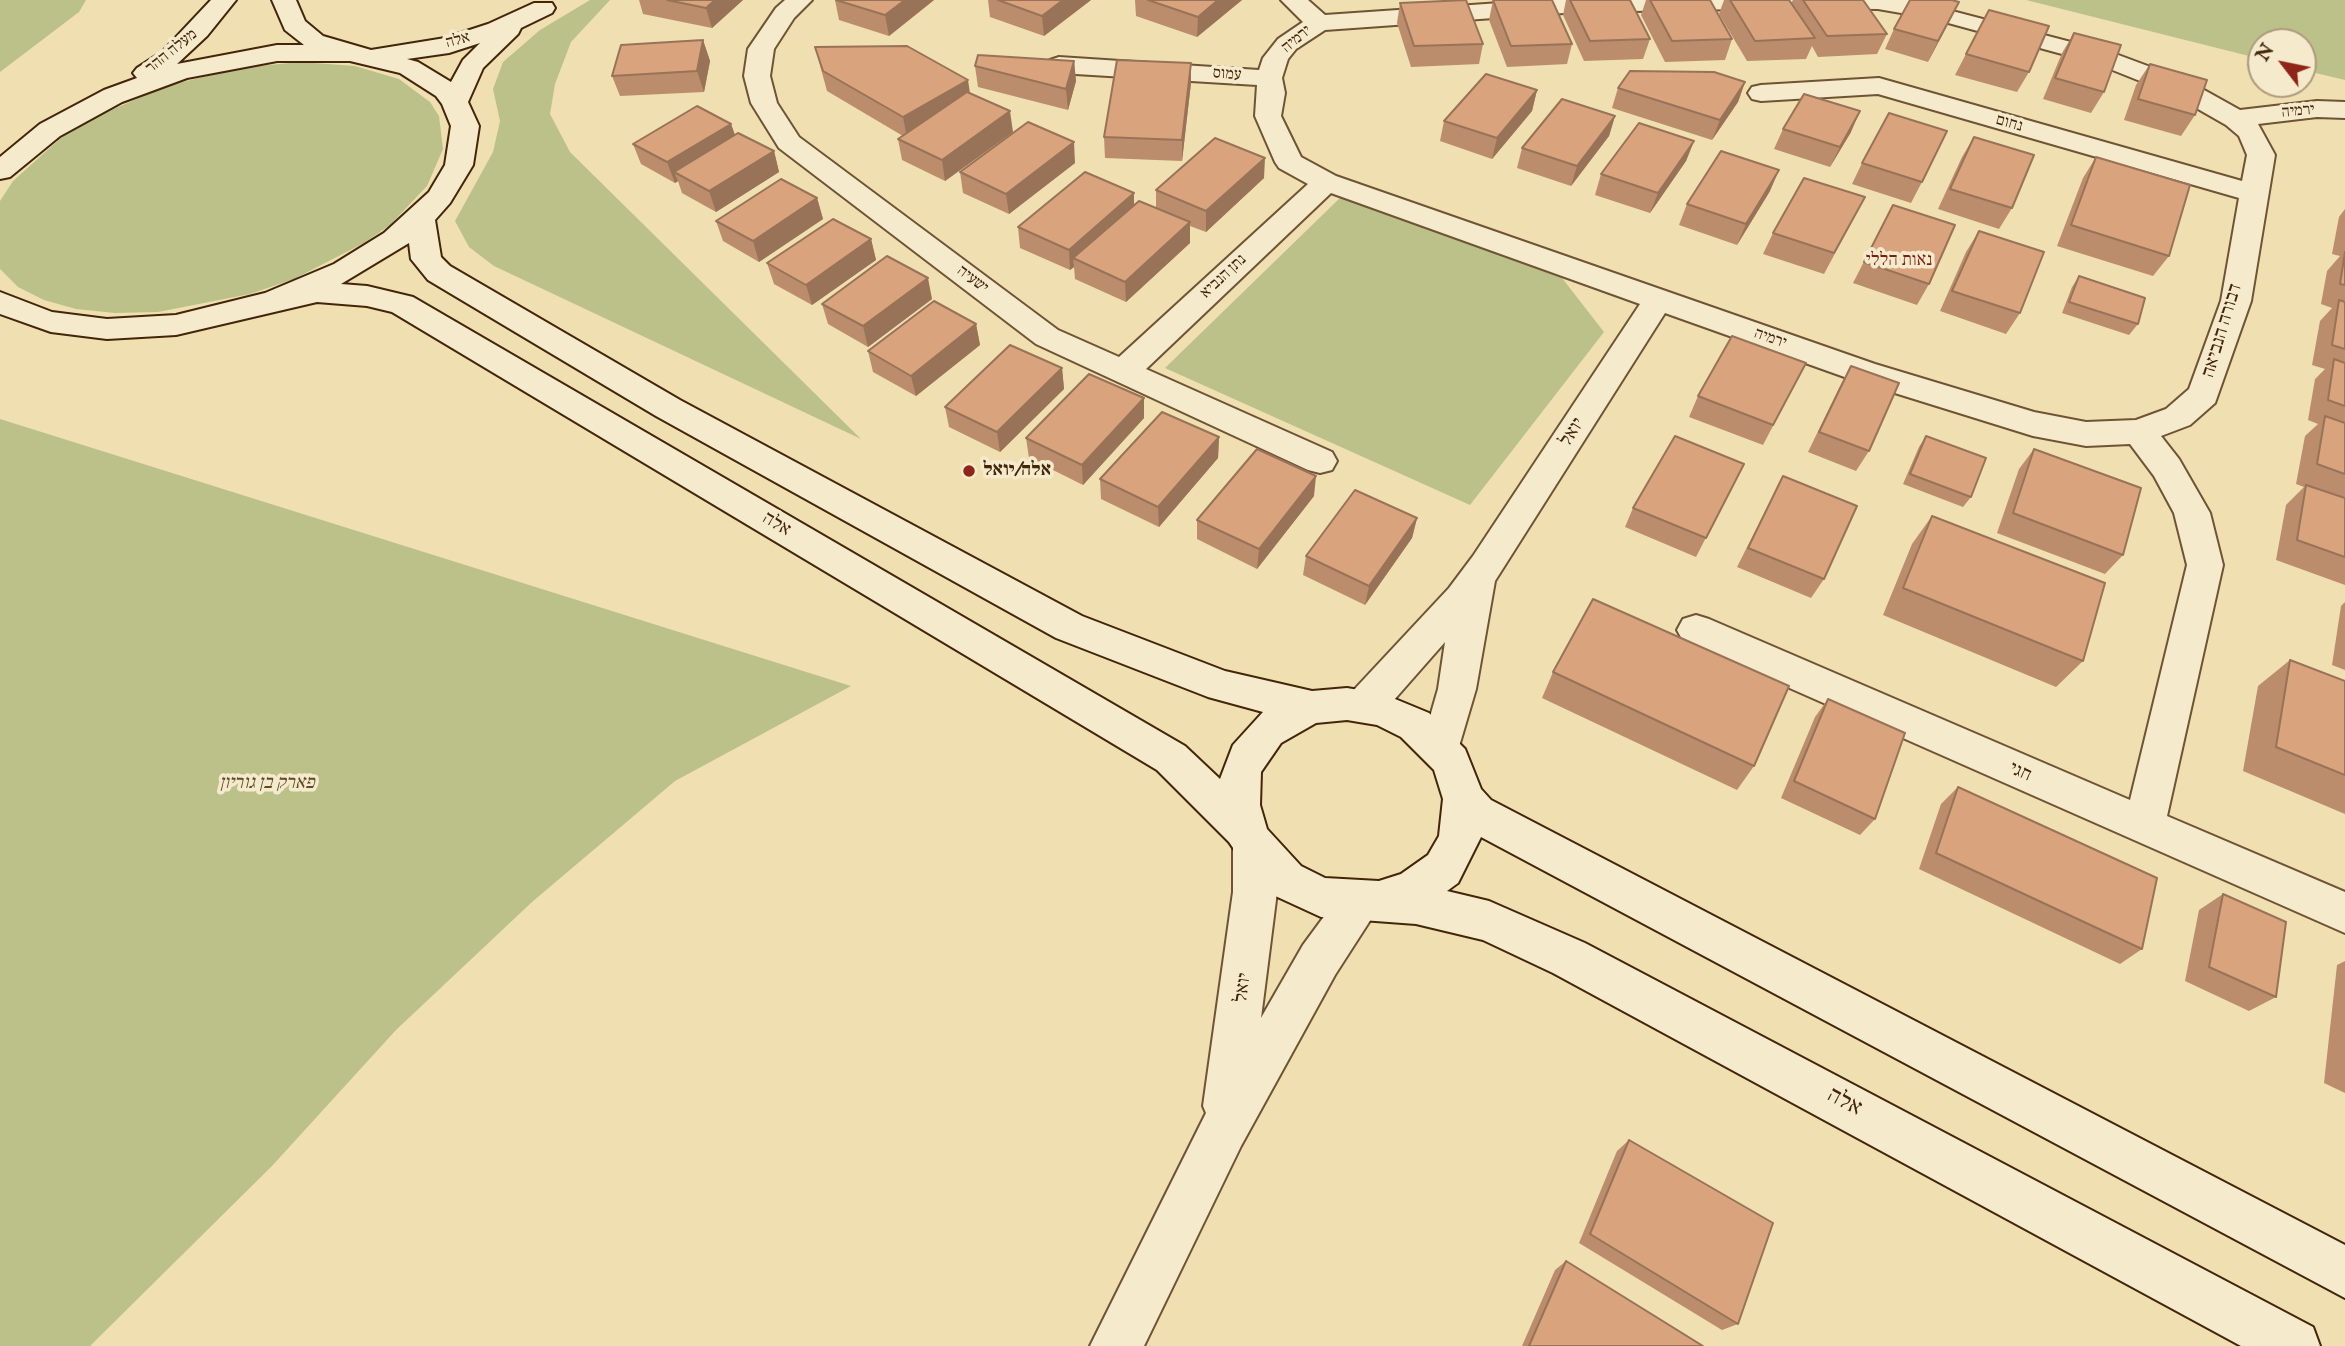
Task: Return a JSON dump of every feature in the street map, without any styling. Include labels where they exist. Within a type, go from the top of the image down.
[{"type":"street","name":"מעלה ההר","points":[[113,96],[171,57],[224,0]]},
{"type":"street","points":[[0,302],[51,322],[107,329],[176,325],[274,301],[345,271],[394,240],[420,219],[440,197],[459,164],[466,138],[461,114],[455,102],[445,90],[420,72],[314,41],[294,25],[285,0]]},
{"type":"street","name":"ישעיה","points":[[800,0],[785,13],[761,49],[757,76],[764,103],[789,142],[1047,337],[1320,461]]},
{"type":"street","points":[[1293,0],[1319,23]]},
{"type":"street","name":"ירמיה","points":[[2139,432],[2086,434],[2033,424],[1864,372],[1326,182],[1289,162],[1268,116],[1272,93],[1269,78],[1276,58],[1287,44],[1319,23],[1577,2],[1878,2],[1932,11],[2104,58],[2179,87],[2236,119],[2317,109],[2345,110]]},
{"type":"street","name":"אלה","points":[[359,55],[449,44],[497,29],[549,4]]},
{"type":"street","name":"אלה","points":[[455,102],[463,80],[485,50],[499,36],[549,4]]},
{"type":"street","points":[[0,171],[50,130],[113,96],[169,75],[229,60],[302,52],[359,55]]},
{"type":"street","name":"עמוס","points":[[1059,65],[1269,78]]},
{"type":"street","name":"נחום","points":[[1761,93],[1879,86],[2253,193]]},
{"type":"street","name":"דבורה הנביאה","points":[[2139,432],[2178,417],[2203,395],[2236,301],[2260,155],[2251,133],[2236,119]]},
{"type":"street","name":"נתן הנביא","points":[[1122,373],[1326,182]]},
{"type":"street","points":[[420,219],[426,259],[439,273],[717,435],[1069,627],[1222,686],[1312,707],[1366,705],[1415,724],[1441,748],[1459,777],[1464,799],[1460,840],[1443,869],[1414,890],[1370,902],[1321,897],[1303,889],[1270,867],[1250,839],[1239,789],[1247,757],[1267,731],[1280,721],[1312,707]]},
{"type":"street","name":"אלה","points":[[274,301],[317,292],[367,296],[402,304],[1171,758],[1250,839]]},
{"type":"street","name":"יואל","points":[[1366,705],[1462,598],[1486,566],[1658,300]]},
{"type":"street","points":[[2139,432],[2167,468],[2192,513],[2205,565],[2144,827]]},
{"type":"street","name":"יואל","points":[[1441,748],[1457,689],[1468,617],[1486,566]]},
{"type":"street","name":"חגי","points":[[1696,630],[2345,914]]},
{"type":"street","points":[[1464,799],[1476,813],[1534,846],[2345,1272]]},
{"type":"street","name":"יואל","points":[[1224,1129],[1254,904],[1250,839]]},
{"type":"street","name":"אלה","points":[[1370,902],[1416,904],[1489,921],[1569,958],[2294,1346]]},
{"type":"street","name":"יואל","points":[[1116,1346],[1224,1129],[1319,960],[1370,902]]},
{"type":"green space","points":[[0,0],[86,0],[79,12],[0,72]]},
{"type":"green space","points":[[590,0],[610,0],[571,42],[555,84],[550,114],[570,152],[861,439],[494,266],[469,247],[455,221],[493,152],[500,121],[493,89],[503,62],[540,30]]},
{"type":"green space","points":[[2026,0],[2345,0],[2345,80],[2317,73],[2317,28],[2247,28],[2247,55]]},
{"type":"green space","points":[[300,62],[355,66],[399,79],[430,102],[439,116],[443,149],[427,186],[390,225],[364,243],[294,279],[250,294],[158,312],[115,313],[76,309],[44,300],[18,287],[0,269],[0,201],[13,181],[63,136],[95,117],[167,86],[238,68]]},
{"type":"green space","points":[[1343,195],[1562,278],[1604,332],[1470,505],[1165,368]]},
{"type":"green space","name":"פארק בן גוריון","points":[[0,419],[851,686],[675,781],[532,902],[396,1030],[272,1166],[90,1346],[0,1346]]},
{"type":"building","points":[[667,0],[715,0],[706,8]]},
{"type":"building","points":[[836,0],[905,0],[885,15]]},
{"type":"building","points":[[998,0],[1063,0],[1042,16]]},
{"type":"building","points":[[1148,0],[1218,0],[1198,17]]},
{"type":"building","points":[[1466,0],[1483,44],[1414,46],[1400,3]]},
{"type":"building","points":[[1493,0],[1552,0],[1572,44],[1511,46]]},
{"type":"building","points":[[1570,0],[1630,0],[1650,39],[1590,41]]},
{"type":"building","points":[[1650,0],[1710,0],[1732,39],[1672,41]]},
{"type":"building","points":[[1730,0],[1789,0],[1815,38],[1755,41]]},
{"type":"building","points":[[1803,0],[1863,0],[1887,34],[1827,36]]},
{"type":"building","points":[[1910,0],[1959,2],[1938,41],[1894,29]]},
{"type":"building","points":[[1989,10],[2049,26],[2029,72],[1966,54]]},
{"type":"building","points":[[2074,33],[2121,45],[2104,92],[2055,78]]},
{"type":"building","points":[[703,40],[697,71],[612,76],[621,45]]},
{"type":"building","points":[[907,46],[968,80],[903,117],[823,71],[815,47]]},
{"type":"building","points":[[978,55],[1074,61],[1066,89],[975,66]]},
{"type":"building","points":[[1117,60],[1191,63],[1182,140],[1104,137]]},
{"type":"building","points":[[2150,64],[2207,80],[2195,115],[2138,99]]},
{"type":"building","points":[[1630,71],[1714,72],[1745,82],[1720,120],[1618,88]]},
{"type":"building","points":[[1486,74],[1537,90],[1497,138],[1444,121]]},
{"type":"building","points":[[967,92],[1010,111],[942,160],[898,139]]},
{"type":"building","points":[[1804,94],[1860,111],[1840,147],[1783,129]]},
{"type":"building","points":[[1562,99],[1615,116],[1577,166],[1522,148]]},
{"type":"building","points":[[697,106],[731,124],[667,162],[633,144]]},
{"type":"building","points":[[1889,113],[1947,131],[1922,182],[1862,163]]},
{"type":"building","points":[[1028,122],[1074,142],[1006,194],[960,172]]},
{"type":"building","points":[[1639,123],[1694,141],[1658,193],[1601,174]]},
{"type":"building","points":[[738,133],[774,151],[709,191],[674,172]]},
{"type":"building","points":[[1974,137],[2034,155],[2012,208],[1950,189]]},
{"type":"building","points":[[1215,138],[1265,158],[1206,211],[1156,190]]},
{"type":"building","points":[[1721,151],[1779,170],[1746,224],[1687,204]]},
{"type":"building","points":[[2096,157],[2190,185],[2169,256],[2071,225]]},
{"type":"building","points":[[1085,172],[1134,193],[1069,250],[1018,227]]},
{"type":"building","points":[[1804,178],[1865,197],[1834,253],[1773,233]]},
{"type":"building","points":[[781,179],[817,198],[753,241],[716,221]]},
{"type":"building","points":[[1139,201],[1190,222],[1125,282],[1073,258]]},
{"type":"building","points":[[1893,205],[1955,225],[1929,284],[1864,262]]},
{"type":"building","points":[[833,219],[871,239],[806,285],[767,263]]},
{"type":"building","points":[[1979,231],[2044,252],[2020,313],[1952,291]]},
{"type":"building","points":[[2345,252],[2345,285],[2340,284]]},
{"type":"building","points":[[887,256],[928,278],[863,326],[822,304]]},
{"type":"building","points":[[2079,276],[2145,298],[2138,324],[2069,302]]},
{"type":"building","points":[[2339,300],[2345,302],[2345,349],[2332,345]]},
{"type":"building","points":[[934,301],[976,324],[911,376],[868,351]]},
{"type":"building","points":[[1732,336],[1806,363],[1773,425],[1698,396]]},
{"type":"building","points":[[1010,345],[1062,368],[997,432],[945,407]]},
{"type":"building","points":[[2334,359],[2345,363],[2345,406],[2328,400]]},
{"type":"building","points":[[1851,366],[1899,383],[1869,451],[1819,432]]},
{"type":"building","points":[[1089,374],[1144,398],[1082,465],[1026,438]]},
{"type":"building","points":[[1162,412],[1219,437],[1158,507],[1100,479]]},
{"type":"building","points":[[2325,416],[2345,423],[2345,474],[2317,464]]},
{"type":"building","points":[[1675,436],[1744,464],[1706,538],[1633,508]]},
{"type":"building","points":[[1926,436],[1986,458],[1971,497],[1910,474]]},
{"type":"building","points":[[1257,449],[1316,476],[1259,549],[1197,520]]},
{"type":"building","points":[[2034,449],[2141,488],[2123,555],[2013,513]]},
{"type":"building","points":[[1783,476],[1857,506],[1824,579],[1748,548]]},
{"type":"building","points":[[2306,485],[2345,498],[2345,557],[2297,540]]},
{"type":"building","points":[[1355,490],[1417,518],[1369,586],[1306,556]]},
{"type":"building","points":[[1932,516],[2105,583],[2083,661],[1903,588]]},
{"type":"building","points":[[1593,599],[1789,686],[1754,766],[1553,672]]},
{"type":"building","points":[[2290,660],[2345,681],[2345,775],[2276,747]]},
{"type":"building","points":[[1828,699],[1905,733],[1875,819],[1794,781]]},
{"type":"building","points":[[1958,787],[2157,878],[2142,949],[1936,853]]},
{"type":"building","points":[[2223,894],[2286,922],[2276,997],[2209,967]]},
{"type":"building","points":[[1629,1140],[1773,1223],[1738,1324],[1590,1234]]},
{"type":"building","points":[[1566,1261],[1703,1346],[1529,1346]]},
{"type":"place","name":"אלה/יואל","points":[[969,471]]},
{"type":"district","name":"נאות הללי","points":[[1899,261]]}]
